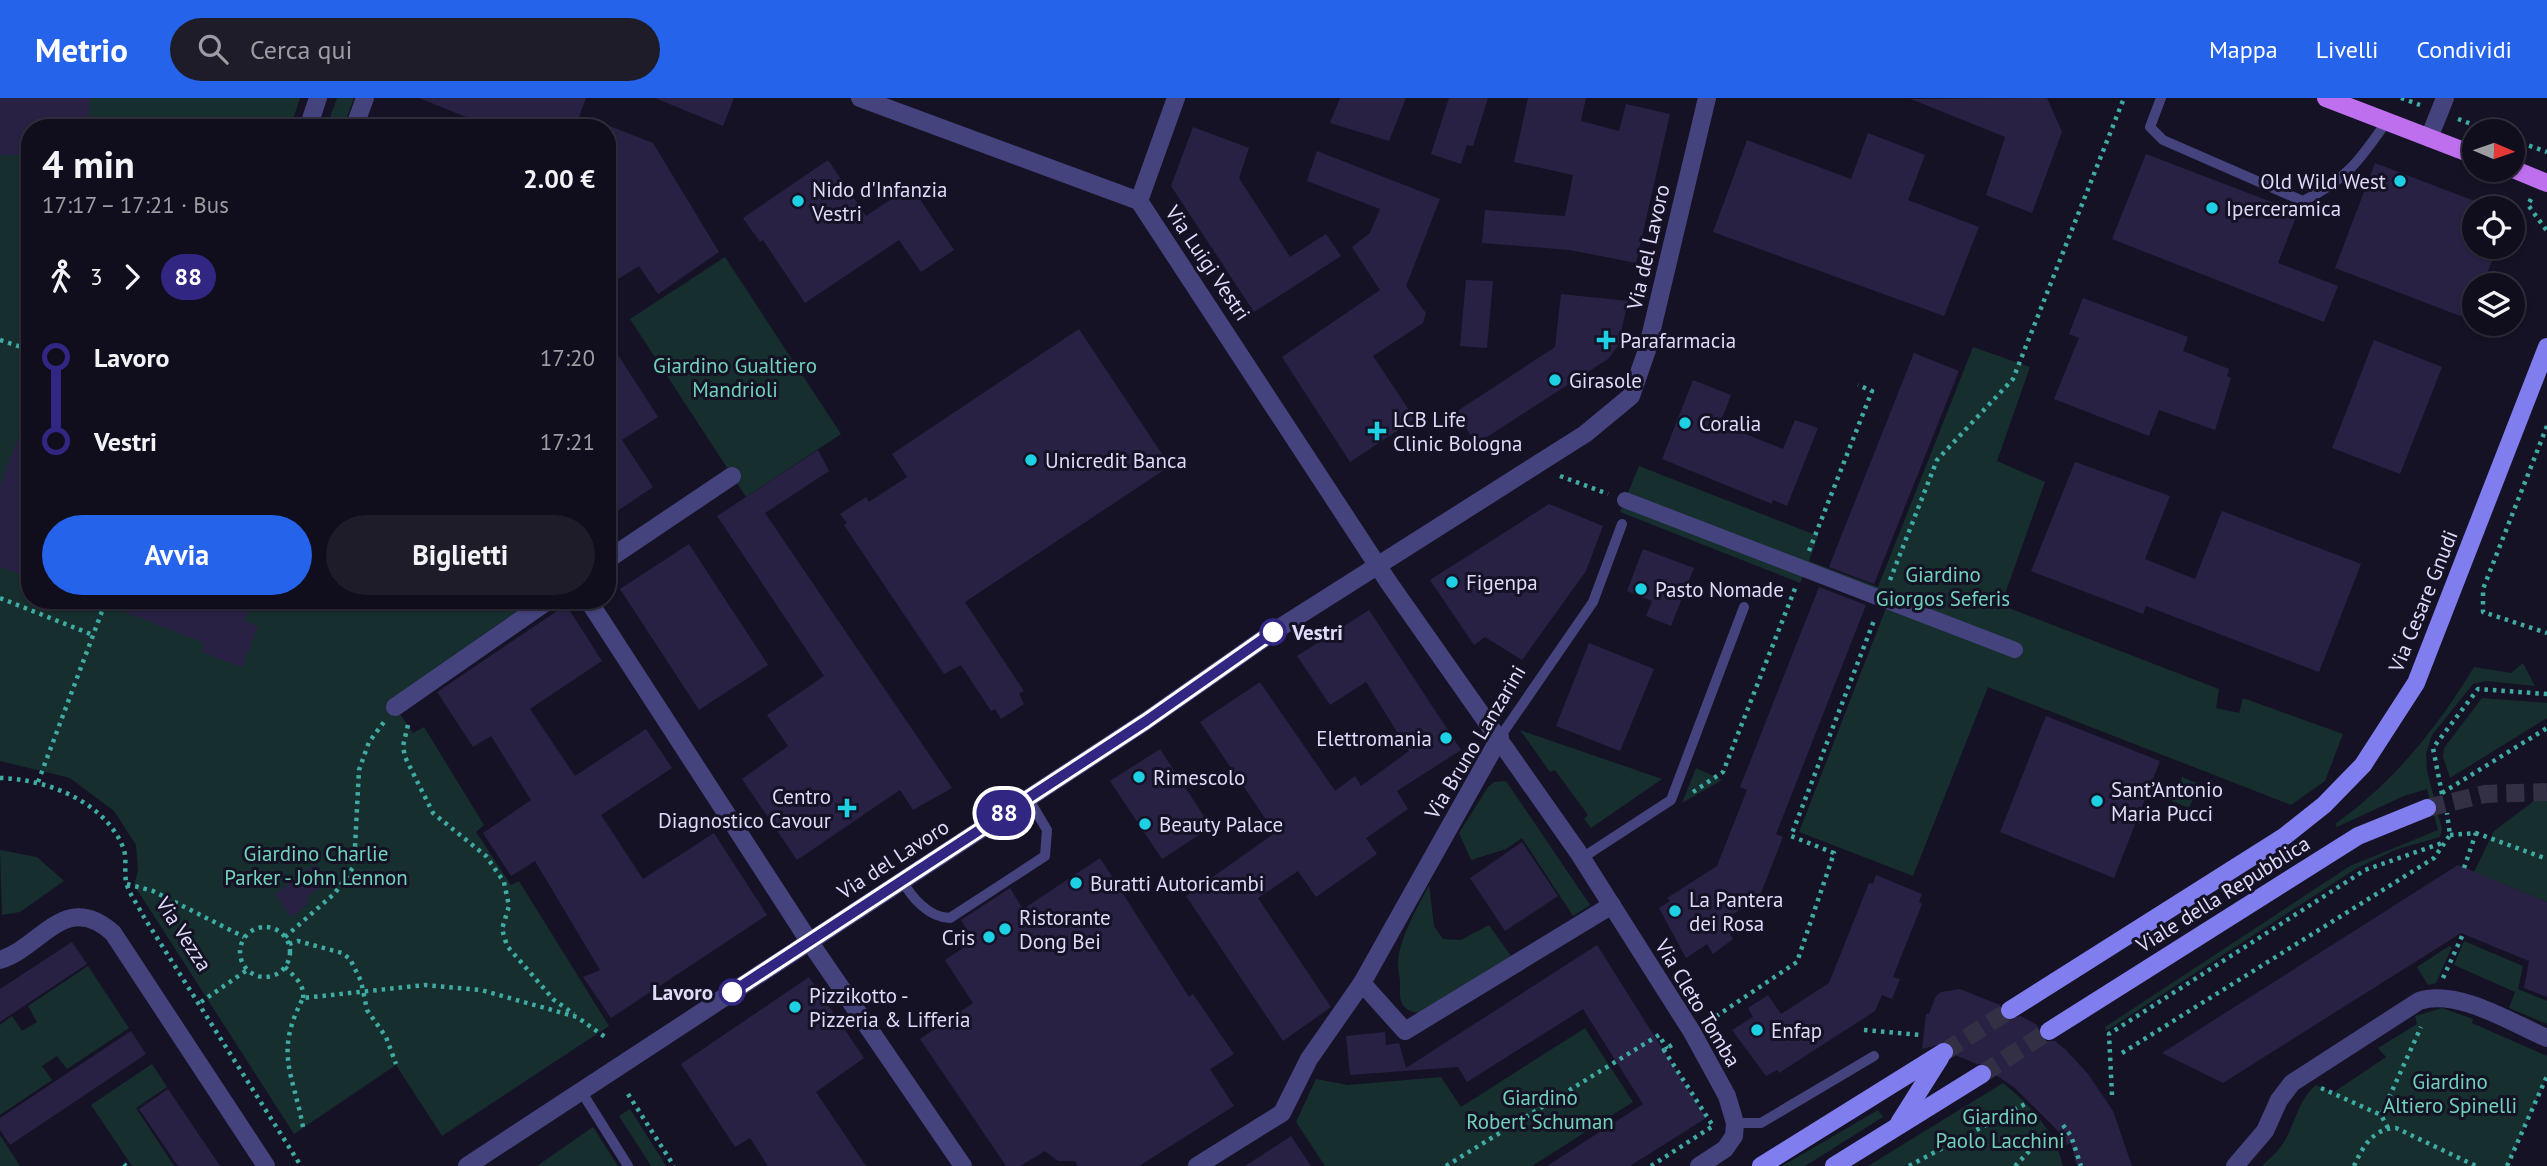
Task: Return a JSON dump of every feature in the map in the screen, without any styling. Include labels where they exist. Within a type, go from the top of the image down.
[{"type":"main road","points":[[2326,98],[2462,150]]},
{"type":"main road","points":[[2525,174],[2547,183]]},
{"type":"main road","name":"Via Cesare Gnudi","points":[[2285,836],[2324,805],[2363,765],[2416,683],[2547,348]]},
{"type":"main road","name":"Viale della Repubblica","points":[[2049,1031],[2346,843],[2379,825],[2427,808]]},
{"type":"main road","name":"Viale della Repubblica","points":[[2010,1010],[2285,836]]},
{"type":"main road","points":[[1761,1166],[1944,1052],[1897,1126]]},
{"type":"main road","points":[[1834,1166],[1982,1074]]},
{"type":"street","points":[[311,119],[318,98]]},
{"type":"street","points":[[357,119],[365,98]]},
{"type":"street","name":"Via Luigi Vestri","points":[[860,98],[1139,201],[1379,565]]},
{"type":"street","points":[[1139,201],[1177,98]]},
{"type":"street","name":"Via del Lavoro","points":[[467,1166],[1379,565],[1585,434],[1631,396],[1647,350],[1707,98]]},
{"type":"street","points":[[2429,138],[2441,108]]},
{"type":"street","points":[[616,554],[732,475]]},
{"type":"street","points":[[1625,500],[2015,650]]},
{"type":"street","points":[[1379,565],[1500,737]]},
{"type":"street","points":[[394,707],[535,609]]},
{"type":"street","points":[[594,609],[809,942],[963,1166]]},
{"type":"street","name":"Via Cleto Tomba","points":[[1500,737],[1582,858],[1692,1032],[1727,1096],[1735,1123]]},
{"type":"street","name":"Via Bruno Lanzarini","points":[[1197,1166],[1282,1113],[1309,1059],[1362,983],[1500,737]]},
{"type":"street","points":[[1362,983],[1405,1031],[1612,905]]},
{"type":"street","points":[[0,961],[64,919],[86,917],[100,921],[113,933],[266,1166]]},
{"type":"street","points":[[2235,1166],[2265,1130],[2279,1100],[2292,1083],[2419,1001],[2434,997],[2453,999],[2547,1038]]},
{"type":"street","points":[[1699,1166],[1725,1149],[1734,1136],[1735,1123]]},
{"type":"lane","points":[[2161,98],[2150,127],[2163,140],[2303,201],[2329,189],[2356,166],[2387,121]]},
{"type":"lane","name":"Via Bruno Lanzarini","points":[[1500,737],[1593,601],[1622,524]]},
{"type":"lane","points":[[1582,858],[1671,800],[1744,607]]},
{"type":"lane","points":[[902,880],[912,900],[944,918],[950,918],[1017,876],[1045,856],[1047,830],[1028,798]]},
{"type":"lane","points":[[1735,1123],[1761,1124],[1874,1056]]},
{"type":"lane","points":[[581,1091],[628,1166]]},
{"type":"path","points":[[1667,1049],[1797,962],[1834,853],[1791,836],[1937,460],[2013,379],[2124,98]]},
{"type":"path","points":[[2401,98],[2441,108],[2464,119]]},
{"type":"path","points":[[2525,144],[2547,152]]},
{"type":"path","points":[[2528,205],[2547,231]]},
{"type":"path","points":[[0,340],[21,347]]},
{"type":"path","points":[[2547,426],[2483,589],[2483,612],[2547,633]]},
{"type":"path","points":[[1557,474],[1625,500]]},
{"type":"path","points":[[0,598],[21,606]]},
{"type":"path","points":[[28,609],[93,635]]},
{"type":"path","points":[[38,782],[103,609]]},
{"type":"path","points":[[2450,835],[2433,748],[2471,694],[2485,688],[2547,694]]},
{"type":"path","points":[[285,937],[335,894],[355,866],[359,770],[369,742],[394,707]]},
{"type":"path","points":[[408,725],[403,746],[405,757],[433,813],[470,841],[504,882],[509,906],[502,929],[507,946],[554,1000],[606,1037]]},
{"type":"path","points":[[2442,793],[2547,728]]},
{"type":"path","points":[[1671,800],[1685,797],[1723,772]]},
{"type":"path","name":"Via Vezza","points":[[0,778],[38,782],[70,795],[105,821],[122,846],[126,858],[127,884],[142,914],[201,1002],[301,1166]]},
{"type":"path","points":[[2464,868],[2476,833]]},
{"type":"path","points":[[2122,1053],[2434,858],[2450,835],[2476,833],[2547,859]]},
{"type":"path","points":[[2112,1095],[2109,1034],[2365,870],[2443,843]]},
{"type":"path","points":[[127,884],[153,891],[244,937]]},
{"type":"path","points":[[264,926],[285,937],[289,944],[289,960],[285,967],[271,977],[262,977],[247,970],[239,954],[244,937],[264,926]]},
{"type":"path","points":[[2440,985],[2463,934]]},
{"type":"path","points":[[289,944],[298,941],[342,953],[356,969],[367,1010],[386,1037],[396,1064]]},
{"type":"path","points":[[285,967],[298,980],[304,991],[287,1037],[286,1062],[303,1127]]},
{"type":"path","points":[[201,1002],[247,970]]},
{"type":"path","points":[[303,999],[425,985],[481,990],[577,1017]]},
{"type":"path","points":[[2381,1115],[2423,1022]]},
{"type":"path","points":[[1864,1030],[1920,1035]]},
{"type":"path","points":[[1446,1166],[1659,1035],[1713,1126],[1651,1166]]},
{"type":"path","points":[[2507,1166],[2547,1076]]},
{"type":"path","points":[[2312,1088],[2316,1085],[2381,1115],[2388,1128]]},
{"type":"path","points":[[628,1094],[674,1166]]},
{"type":"path","points":[[1909,1166],[2027,1103]]},
{"type":"path","points":[[2063,1125],[2071,1136],[2081,1166]]},
{"type":"path","points":[[2354,1166],[2364,1144],[2388,1128],[2396,1128],[2476,1166]]},
{"type":"path","points":[[2015,1166],[2044,1136]]},
{"type":"green space","name":"Giardino Charlie Parker - John Lennon","points":[[0,98],[300,98],[293,119],[21,119],[21,609],[520,609],[390,700],[413,733],[424,727],[484,825],[476,832],[511,885],[519,881],[609,1026],[442,1136],[396,1065],[294,1134],[134,885],[138,871],[136,845],[114,811],[70,778],[0,761]]},
{"type":"green space","points":[[337,98],[354,98],[346,119],[329,119]]},
{"type":"green space","name":"Giardino Gualtiero Mandrioli","points":[[725,257],[841,434],[746,497],[630,319]]},
{"type":"green space","name":"Giardino Giorgos Seferis","points":[[1973,347],[2030,367],[1997,461],[2045,482],[2001,605],[2219,689],[2216,708],[2239,713],[2243,698],[2343,734],[2325,781],[2291,805],[1988,687],[1913,876],[1799,832],[1886,608],[1803,576],[1800,583],[1620,512],[1639,466],[1818,536],[1809,561],[1878,587]]},
{"type":"green space","points":[[2523,663],[2535,686],[2486,681],[2473,684],[2432,735],[2426,753],[2427,771],[2442,829],[2440,837],[2395,850],[2357,868],[2106,1031],[2105,1027],[2350,866],[2438,830],[2427,789],[2404,796],[2337,827],[2335,824],[2376,791],[2413,753],[2474,667],[2511,673]]},
{"type":"green space","points":[[2482,698],[2547,703],[2547,718],[2450,778],[2443,757],[2444,748]]},
{"type":"green space","points":[[1520,730],[1662,779],[1591,828],[1584,819],[1588,815],[1555,770],[1550,772]]},
{"type":"green space","points":[[1696,768],[1722,780],[1682,803]]},
{"type":"green space","points":[[2182,777],[2199,784],[2189,808],[2172,801]]},
{"type":"green space","points":[[1506,781],[1590,905],[1573,916],[1522,838],[1506,849],[1471,860],[1459,833],[1488,787],[1494,782]]},
{"type":"green space","points":[[2547,791],[2547,902],[2474,872],[2494,831]]},
{"type":"green space","points":[[0,850],[37,857],[64,881],[20,912],[2,915]]},
{"type":"green space","points":[[1429,885],[1434,926],[1443,939],[1461,940],[1489,925],[1511,956],[1422,1013],[1410,1011],[1401,1002],[1398,963],[1406,933]]},
{"type":"green space","points":[[2464,941],[2523,966],[2518,989],[2547,1001],[2547,1024],[2509,1008],[2515,992],[2454,965]]},
{"type":"green space","points":[[2449,946],[2452,947],[2436,983],[2428,985],[2417,967]]},
{"type":"green space","points":[[88,966],[129,1028],[67,1069],[57,1056],[42,1066],[52,1080],[0,1115],[0,1025],[12,1016],[22,1031],[37,1022],[28,1006]]},
{"type":"green space","name":"Giardino Altiero Spinelli","points":[[2442,1008],[2473,1019],[2472,1023],[2547,1056],[2547,1076],[2507,1166],[2262,1166],[2283,1144],[2301,1104],[2316,1085],[2333,1093],[2386,1057],[2378,1048],[2417,1024],[2415,1016]]},
{"type":"green space","name":"Giardino Robert Schuman","points":[[1585,1028],[1633,1102],[1532,1166],[1325,1166],[1296,1122],[1316,1079],[1348,1085],[1441,1077],[1461,1107]]},
{"type":"green space","points":[[152,1064],[167,1087],[136,1108],[174,1166],[132,1166],[91,1105]]},
{"type":"green space","name":"Giardino Paolo Lacchini","points":[[2003,1083],[2040,1120],[2054,1141],[2063,1166],[1868,1166]]},
{"type":"green space","points":[[630,1109],[666,1166],[651,1166],[619,1116]]},
{"type":"green space","points":[[1878,1110],[1883,1117],[1805,1166],[1782,1166]]},
{"type":"green space","points":[[593,1127],[618,1166],[537,1166]]},
{"type":"green space","points":[[0,1135],[20,1166],[0,1166]]},
{"type":"building","points":[[0,98],[89,98],[89,119],[21,119],[21,155],[0,155]]},
{"type":"building","points":[[419,98],[586,98],[578,119],[471,119]]},
{"type":"building","points":[[655,98],[734,98],[723,126]]},
{"type":"building","points":[[1340,98],[1406,98],[1389,141],[1330,123]]},
{"type":"building","points":[[1449,98],[1488,98],[1473,146],[1467,145],[1461,164],[1431,154]]},
{"type":"building","points":[[1528,98],[1586,98],[1581,121],[1619,131],[1626,104],[1670,114],[1636,263],[1570,250],[1482,243],[1485,210],[1565,216],[1573,175],[1514,162]]},
{"type":"building","points":[[2047,98],[2062,132],[2032,213],[1986,195],[2005,137],[1911,99]]},
{"type":"building","points":[[1193,127],[1249,148],[1239,178],[1290,257],[1326,234],[1341,256],[1254,312],[1171,186]]},
{"type":"building","points":[[616,129],[653,143],[719,252],[658,294],[639,266],[616,280]]},
{"type":"building","points":[[1868,133],[1925,155],[1908,200],[1979,227],[1944,316],[1713,232],[1747,140],[1851,179]]},
{"type":"building","points":[[1317,151],[1440,199],[1406,286],[1426,313],[1423,323],[1373,356],[1415,419],[1350,462],[1282,357],[1380,290],[1352,247],[1370,233],[1380,209],[1307,181]]},
{"type":"building","points":[[2146,154],[2298,212],[2278,263],[2338,286],[2324,322],[2112,239]]},
{"type":"building","points":[[828,160],[866,216],[911,186],[954,250],[921,272],[899,240],[805,303],[763,240],[760,242],[743,218]]},
{"type":"building","points":[[2375,163],[2462,196],[2462,259],[2493,259],[2487,273],[2462,273],[2462,317],[2335,268]]},
{"type":"building","points":[[1466,280],[1493,281],[1487,348],[1460,346]]},
{"type":"building","points":[[1561,294],[1628,301],[1618,346],[1608,359],[1476,444],[1456,412],[1555,347]]},
{"type":"building","points":[[2083,298],[2188,337],[2183,351],[2229,369],[2227,376],[2231,378],[2215,430],[2159,410],[2149,436],[2054,399],[2079,338],[2069,334]]},
{"type":"building","name":"Unicredit Banca","points":[[1079,329],[1170,466],[965,602],[1024,691],[1019,694],[1024,704],[1001,719],[995,709],[991,711],[961,665],[944,674],[844,525],[847,523],[840,514],[866,497],[869,502],[907,477],[892,454]]},
{"type":"building","points":[[2374,340],[2442,367],[2400,474],[2332,448]]},
{"type":"building","points":[[616,352],[658,417],[622,440],[653,487],[616,512]]},
{"type":"building","points":[[1914,353],[1959,371],[1874,584],[1829,567]]},
{"type":"building","points":[[1693,380],[1731,395],[1720,424],[1783,449],[1795,420],[1818,428],[1787,506],[1773,500],[1772,504],[1662,459]]},
{"type":"building","points":[[21,431],[21,575],[0,567],[0,486]]},
{"type":"building","points":[[818,450],[829,471],[765,513],[952,788],[913,810],[900,790],[797,860],[742,779],[788,746],[767,715],[824,676],[717,516]]},
{"type":"building","points":[[2075,462],[2170,496],[2145,559],[2195,579],[2222,511],[2361,564],[2319,672],[2146,606],[2143,614],[2031,571]]},
{"type":"building","points":[[1549,504],[1603,526],[1586,571],[1522,660],[1485,637],[1474,645],[1430,580]]},
{"type":"building","points":[[689,544],[768,665],[699,710],[620,589]]},
{"type":"building","points":[[1643,549],[1694,568],[1671,626],[1646,616],[1652,601],[1627,591]]},
{"type":"building","points":[[1819,587],[1866,605],[1776,834],[1783,837],[1759,898],[1722,921],[1733,939],[1713,954],[1707,944],[1686,958],[1659,908],[1670,901],[1667,898],[1717,866],[1747,790],[1740,787]]},
{"type":"building","points":[[118,609],[249,609],[245,621],[258,626],[242,667],[201,652],[204,643]]},
{"type":"building","points":[[560,609],[569,609],[602,661],[530,709],[575,776],[646,729],[672,768],[601,815],[643,879],[714,833],[767,915],[611,1018],[583,977],[600,970],[535,861],[511,876],[483,833],[531,800],[491,736],[473,747],[437,692]]},
{"type":"building","points":[[1369,610],[1461,750],[1397,791],[1408,809],[1366,838],[1377,854],[1316,897],[1298,871],[1258,898],[1331,1007],[1283,1041],[1186,896],[1275,833],[1200,722],[1260,682],[1335,791],[1355,776],[1361,786],[1409,751],[1366,682],[1330,705],[1297,656]]},
{"type":"building","points":[[1589,643],[1654,669],[1620,751],[1556,726]]},
{"type":"building","points":[[2046,716],[2160,761],[2114,878],[2000,832]]},
{"type":"building","points":[[1160,749],[1211,827],[1162,859],[1110,781]]},
{"type":"building","points":[[1522,842],[1558,896],[1505,931],[1470,878]]},
{"type":"building","points":[[1100,858],[1189,997],[1193,994],[1234,1054],[1210,1069],[1234,1106],[1139,1166],[1078,1166],[1075,1161],[1058,1161],[1045,1151],[1020,1166],[1006,1166],[920,1039],[973,1003],[945,960],[974,941],[961,920],[1010,888],[1023,909]]},
{"type":"building","points":[[315,865],[328,882],[306,898],[310,903],[291,917],[275,894]]},
{"type":"building","points":[[2458,865],[2547,902],[2547,997],[2524,988],[2529,961],[2461,933],[2223,1083],[2162,1053]]},
{"type":"building","points":[[1876,875],[1922,894],[1919,902],[1922,904],[1893,977],[1900,979],[1892,999],[1882,995],[1875,1011],[1779,1073],[1777,1070],[1766,1076],[1732,1030],[1753,1017],[1748,1008],[1768,995],[1781,1014],[1829,983],[1869,883],[1873,884]]},
{"type":"building","points":[[72,942],[87,964],[0,1022],[0,989]]},
{"type":"building","points":[[1597,945],[1706,1118],[1630,1166],[1547,1166],[1643,1104],[1583,1009],[1467,1082],[1458,1067],[1350,1075],[1346,1036],[1385,1032],[1386,1045],[1399,1043],[1406,1068]]},
{"type":"building","points":[[809,977],[864,1058],[816,1092],[866,1166],[768,1166],[750,1138],[735,1147],[681,1064]]},
{"type":"building","points":[[1960,989],[2000,1005],[2000,1015],[2005,1020],[2021,1016],[2037,1025],[2043,1041],[2055,1041],[2066,1050],[2088,1074],[2113,1111],[2132,1166],[2077,1166],[2071,1143],[2064,1146],[2057,1130],[2015,1088],[1993,1073],[1988,1064],[1977,1064],[1955,1055],[1954,1047],[1949,1042],[1922,1049],[1926,1014],[1929,1014],[1936,996],[1941,992]]},
{"type":"building","points":[[131,1031],[146,1054],[10,1145],[0,1130],[0,1118]]},
{"type":"building","points":[[168,1089],[220,1166],[178,1166],[139,1109]]},
{"type":"building","points":[[1291,1136],[1311,1166],[1245,1166],[1279,1144]]},
{"type":"tunnel","points":[[2427,808],[2485,794],[2547,792]]},
{"type":"tunnel","points":[[1944,1052],[2010,1010]]},
{"type":"tunnel","points":[[1982,1074],[2049,1031]]},
{"type":"bus line","name":"88","points":[[732,992],[1146,721],[1273,632]]},
{"type":"place","name":"Old Wild West","points":[[2400,181]]},
{"type":"place","name":"Nido d'Infanzia Vestri","points":[[798,201]]},
{"type":"place","name":"Iperceramica","points":[[2212,208]]},
{"type":"place","name":"Parafarmacia","points":[[1606,340]]},
{"type":"place","name":"Girasole","points":[[1555,380]]},
{"type":"place","name":"Coralia","points":[[1685,423]]},
{"type":"place","name":"LCB Life Clinic Bologna","points":[[1377,431]]},
{"type":"place","name":"Unicredit Banca","points":[[1031,460]]},
{"type":"place","name":"Figenpa","points":[[1452,582]]},
{"type":"place","name":"Pasto Nomade","points":[[1641,589]]},
{"type":"place","name":"Vestri","points":[[1273,632]]},
{"type":"place","name":"Elettromania","points":[[1446,738]]},
{"type":"place","name":"Rimescolo","points":[[1139,777]]},
{"type":"place","name":"Sant’Antonio Maria Pucci","points":[[2097,801]]},
{"type":"place","name":"Centro Diagnostico Cavour","points":[[847,808]]},
{"type":"place","name":"Beauty Palace","points":[[1145,824]]},
{"type":"place","name":"Buratti Autoricambi","points":[[1076,883]]},
{"type":"place","name":"La Pantera dei Rosa","points":[[1675,911]]},
{"type":"place","name":"Ristorante Dong Bei","points":[[1005,929]]},
{"type":"place","name":"Cris","points":[[989,937]]},
{"type":"place","name":"Lavoro","points":[[732,992]]},
{"type":"place","name":"Pizzikotto - Pizzeria & Lifferia","points":[[795,1007]]},
{"type":"place","name":"Enfap","points":[[1757,1030]]}]
